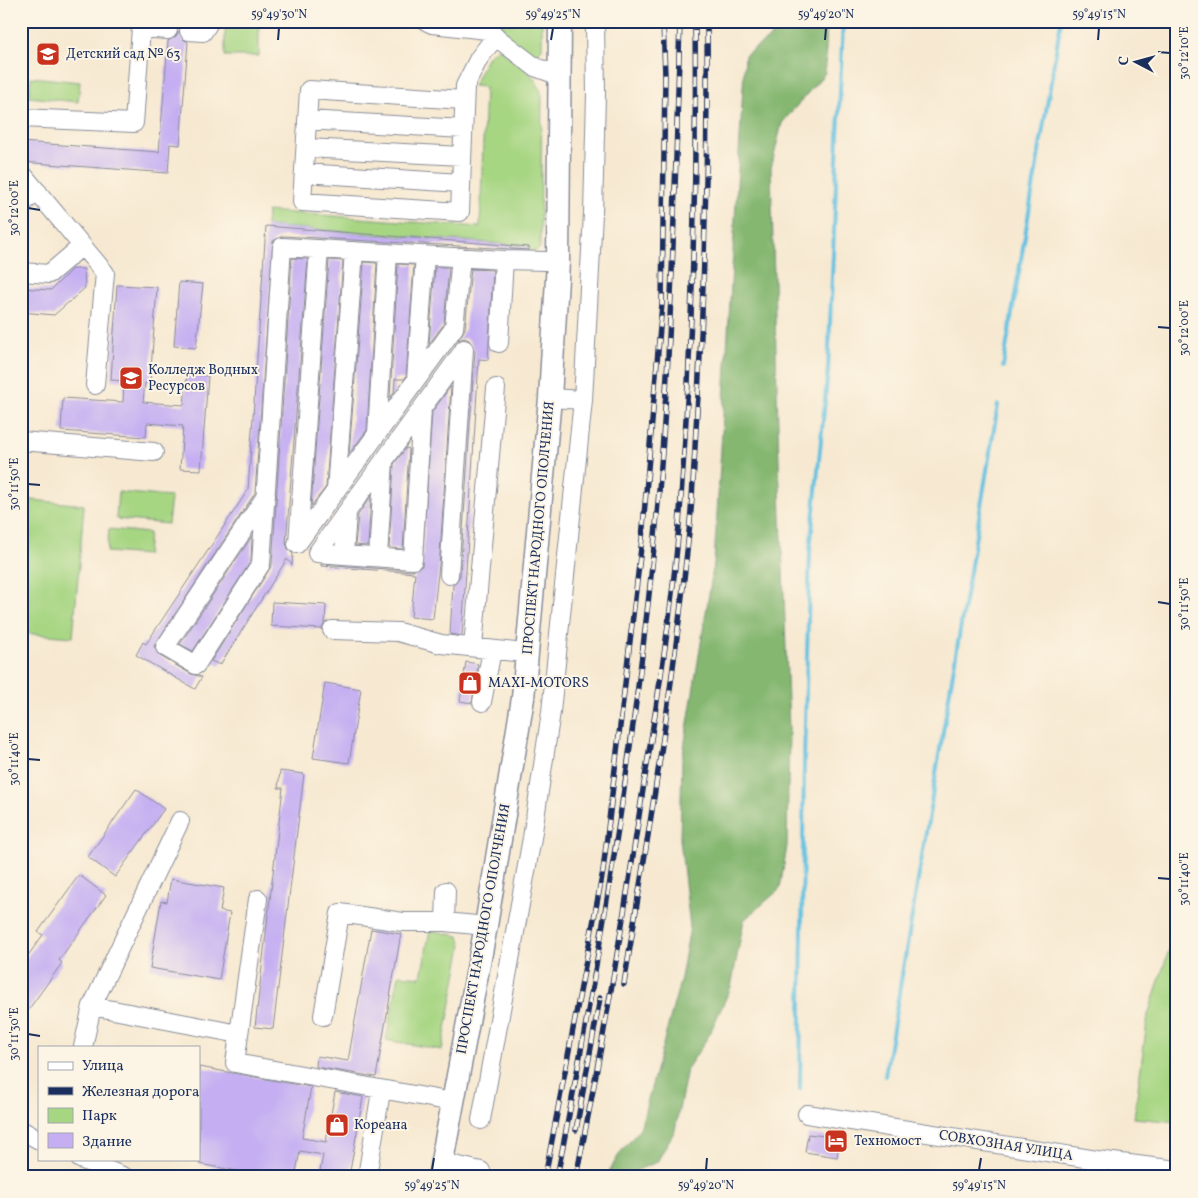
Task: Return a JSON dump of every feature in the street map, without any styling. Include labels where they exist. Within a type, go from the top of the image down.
[{"type":"main road","name":"ПРОСПЕКТ НАРОДНОГО ОПОЛЧЕНИЯ","points":[[436,1172],[442,1100],[480,925],[515,652],[535,434],[546,261],[549,21]]},
{"type":"main road","name":"ПРОСПЕКТ НАРОДНОГО ОПОЛЧЕНИЯ","points":[[436,1172],[523,698],[550,398],[558,262],[560,21]]},
{"type":"street","points":[[189,31],[203,32],[210,21]]},
{"type":"street","points":[[426,21],[432,24],[487,30],[535,67],[549,72]]},
{"type":"street","points":[[481,1120],[532,838],[549,722],[583,400],[593,213],[596,94],[595,21]]},
{"type":"street","points":[[21,118],[134,122],[141,24],[168,30]]},
{"type":"street","points":[[464,100],[309,90],[302,202],[460,212],[465,84],[479,58],[496,36]]},
{"type":"street","points":[[307,120],[463,129]]},
{"type":"street","points":[[306,148],[462,156]]},
{"type":"street","points":[[304,173],[461,183]]},
{"type":"street","points":[[21,176],[24,176],[38,192],[105,273],[95,385]]},
{"type":"street","points":[[21,204],[38,192]]},
{"type":"street","points":[[21,272],[50,274],[82,246]]},
{"type":"street","points":[[266,496],[165,647],[196,665],[262,564],[282,247],[546,261]]},
{"type":"street","points":[[319,249],[298,544],[454,328],[461,257]]},
{"type":"street","points":[[336,490],[354,251]]},
{"type":"street","points":[[377,434],[388,253]]},
{"type":"street","points":[[416,381],[425,255]]},
{"type":"street","points":[[499,343],[504,260]]},
{"type":"street","points":[[449,575],[464,350],[454,328]]},
{"type":"street","points":[[422,408],[413,560],[317,553],[384,461],[422,408],[464,350]]},
{"type":"street","points":[[474,647],[496,388]]},
{"type":"street","points":[[550,398],[583,400]]},
{"type":"street","points":[[21,441],[154,452]]},
{"type":"street","points":[[378,557],[384,461]]},
{"type":"street","points":[[344,555],[347,512]]},
{"type":"street","points":[[332,630],[398,632],[441,644],[515,652]]},
{"type":"street","points":[[482,702],[492,650]]},
{"type":"street","points":[[83,1046],[92,1006],[180,821]]},
{"type":"street","points":[[445,922],[446,891]]},
{"type":"street","points":[[258,899],[235,1063],[442,1100]]},
{"type":"street","points":[[323,1016],[340,912],[403,922],[445,922],[480,925]]},
{"type":"street","points":[[92,1006],[239,1034]]},
{"type":"street","points":[[367,1177],[381,1090]]},
{"type":"street","name":"СОВХОЗНАЯ УЛИЦА","points":[[807,1114],[1096,1168],[1177,1170]]},
{"type":"street","points":[[21,1130],[38,1139]]},
{"type":"street","points":[[82,1160],[125,1177]]},
{"type":"street","points":[[436,1172],[481,1171]]},
{"type":"green space","points":[[225,21],[259,21],[259,56],[225,56]]},
{"type":"green space","points":[[474,21],[542,21],[542,49],[537,55],[533,55]]},
{"type":"green space","points":[[773,21],[827,21],[825,73],[782,123],[771,168],[789,729],[787,846],[780,889],[744,920],[731,987],[709,1035],[687,1069],[675,1130],[657,1162],[630,1173],[629,1177],[609,1177],[610,1170],[620,1153],[640,1129],[681,978],[690,927],[680,839],[682,760],[714,563],[745,55],[771,37]]},
{"type":"green space","points":[[498,48],[531,74],[542,96],[540,248],[530,255],[529,246],[266,226],[267,211],[480,227],[485,87],[473,86],[488,56]]},
{"type":"green space","points":[[31,77],[80,82],[78,102],[29,97]]},
{"type":"green space","points":[[118,492],[171,497],[168,524],[116,519]]},
{"type":"green space","points":[[21,499],[84,505],[73,637],[21,633]]},
{"type":"green space","points":[[109,529],[149,533],[147,555],[107,552]]},
{"type":"green space","points":[[1177,925],[1177,1122],[1134,1118],[1148,1015]]},
{"type":"green space","points":[[430,930],[459,936],[462,945],[442,1050],[386,1040],[399,975],[421,977]]},
{"type":"building","points":[[179,31],[183,39],[188,42],[180,145],[170,144],[168,173],[21,162],[21,142],[159,152],[168,41],[176,36]]},
{"type":"building","points":[[266,226],[529,247],[529,250],[283,236],[273,241],[255,493],[154,646],[160,656],[191,674],[202,677],[195,689],[136,655],[143,642],[146,644],[248,490]]},
{"type":"building","points":[[292,258],[308,259],[286,543],[288,549],[293,554],[292,565],[287,559],[220,665],[211,661],[272,565]]},
{"type":"building","points":[[329,260],[343,261],[326,487],[311,506]]},
{"type":"building","points":[[364,262],[377,263],[367,430],[349,454]]},
{"type":"building","points":[[398,264],[414,265],[406,377],[404,379],[395,379],[394,393],[390,398]]},
{"type":"building","points":[[435,267],[449,267],[444,324],[429,344]]},
{"type":"building","points":[[72,269],[84,269],[85,288],[54,315],[21,312],[21,288],[51,290]]},
{"type":"building","points":[[471,269],[493,270],[488,360],[479,359],[462,636],[450,634],[453,585],[460,576],[475,351],[469,340],[464,338],[458,340],[465,329]]},
{"type":"building","points":[[179,282],[203,284],[196,348],[174,346]]},
{"type":"building","name":"Колледж Водных Ресурсов","points":[[117,285],[157,287],[150,383],[145,383],[143,402],[184,405],[187,374],[208,376],[201,470],[180,469],[183,426],[147,423],[146,437],[61,431],[63,398],[123,402],[124,381],[111,380]]},
{"type":"building","points":[[451,386],[440,555],[433,619],[411,617],[415,573],[321,566],[321,564],[412,571],[422,566],[432,412]]},
{"type":"building","points":[[406,448],[409,449],[403,549],[389,548],[394,464]]},
{"type":"building","points":[[371,496],[368,546],[355,545],[358,515]]},
{"type":"building","points":[[252,536],[251,561],[193,651],[180,644]]},
{"type":"building","points":[[272,602],[326,605],[325,622],[322,629],[271,626]]},
{"type":"building","name":"MAXI-MOTORS","points":[[466,662],[478,664],[472,703],[460,701]]},
{"type":"building","points":[[325,683],[361,689],[349,763],[313,758]]},
{"type":"building","points":[[280,771],[304,774],[273,1029],[255,1027],[283,788],[278,788]]},
{"type":"building","points":[[136,789],[164,809],[115,877],[88,857]]},
{"type":"building","points":[[79,875],[106,895],[59,960],[62,963],[21,1020],[21,965],[43,935],[38,932]]},
{"type":"building","points":[[171,879],[224,888],[220,911],[230,913],[219,980],[150,968],[161,901],[167,902]]},
{"type":"building","points":[[371,929],[401,934],[376,1077],[316,1067],[317,1056],[348,1061]]},
{"type":"building","points":[[200,1067],[311,1087],[302,1138],[326,1142],[335,1092],[363,1097],[349,1177],[319,1177],[323,1155],[300,1151],[295,1177],[271,1177],[199,1164]]},
{"type":"building","points":[[808,1134],[840,1138],[837,1157],[805,1152]]},
{"type":"waterway","points":[[800,1089],[804,758],[810,550],[828,370],[843,21]]},
{"type":"waterway","points":[[1003,367],[1061,21]]},
{"type":"waterway","points":[[885,1076],[998,405]]},
{"type":"railway","points":[[545,1177],[603,871],[642,539],[662,304],[665,76],[663,21]]},
{"type":"railway","points":[[557,1177],[613,863],[636,705],[654,547],[665,416],[674,219],[680,21]]},
{"type":"railway","points":[[576,1177],[627,892],[664,654],[677,548],[688,390],[693,267],[695,21]]},
{"type":"railway","points":[[624,984],[669,696],[684,580],[691,506],[704,255],[707,21]]},
{"type":"railway","points":[[576,1130],[600,998]]},
{"type":"place","name":"Детский сад № 63","points":[[48,54]]},
{"type":"place","name":"Колледж Водных Ресурсов","points":[[131,378]]},
{"type":"place","name":"MAXI-MOTORS","points":[[470,683]]},
{"type":"place","name":"Кореана","points":[[337,1125]]},
{"type":"place","name":"Техномост","points":[[836,1141]]}]
